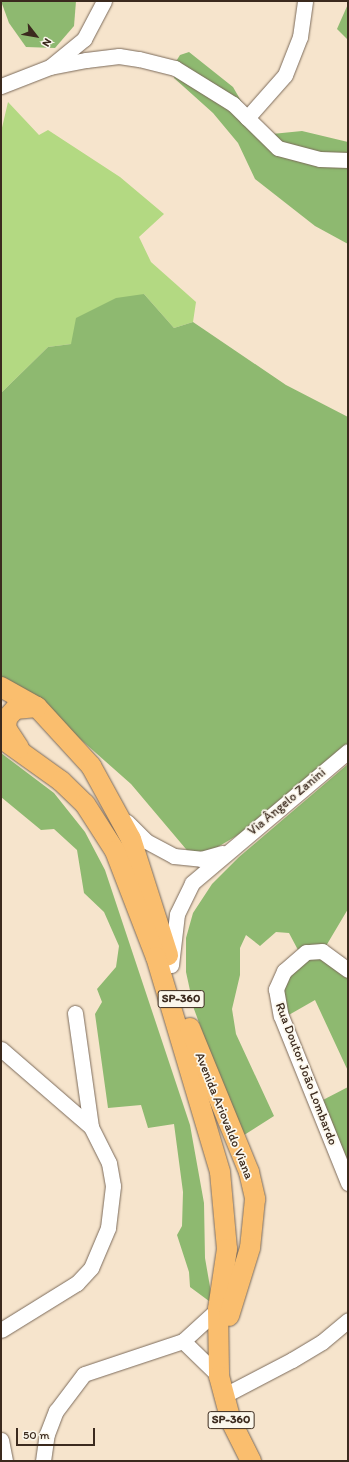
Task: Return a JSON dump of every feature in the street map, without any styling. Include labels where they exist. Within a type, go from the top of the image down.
[{"type":"main road","name":"Avenida Ariovaldo Viana","points":[[1,687],[37,707],[91,766],[115,804],[134,846],[198,1052],[249,1172],[255,1206],[250,1248],[220,1353]]},
{"type":"main road","name":"SP-360","points":[[23,752],[8,734],[7,718],[15,709],[37,707]]},
{"type":"main road","name":"Avenida Ariovaldo Viana","points":[[1,738],[23,752],[85,804],[115,851],[156,957],[215,1149],[224,1198],[227,1249],[218,1310],[220,1353]]},
{"type":"main road","points":[[224,1198],[239,1214],[244,1214],[255,1206]]},
{"type":"main road","name":"SP-360","points":[[220,1353],[219,1376],[224,1396],[240,1442],[251,1461]]},
{"type":"street","points":[[50,67],[84,39],[104,1]]},
{"type":"street","points":[[247,118],[285,75],[300,37],[305,1]]},
{"type":"street","points":[[1,86],[50,67],[119,56],[140,59],[175,68],[233,104],[278,148],[320,159],[348,160]]},
{"type":"street","name":"Via Ângelo Zanini","points":[[171,965],[180,903],[192,883],[225,852],[348,751]]},
{"type":"street","name":"Via Ângelo Zanini","points":[[115,804],[134,830],[160,850],[201,859],[225,852]]},
{"type":"street","name":"Rua Doutor João Lombardo","points":[[348,970],[322,951],[306,952],[284,971],[276,989],[280,1016],[348,1183]]},
{"type":"street","points":[[1,1330],[77,1282],[91,1268],[102,1246],[113,1186],[109,1162],[91,1127],[75,1013]]},
{"type":"street","points":[[1,1049],[91,1127]]},
{"type":"street","points":[[43,1461],[47,1434],[56,1411],[84,1374],[183,1341],[218,1310]]},
{"type":"street","points":[[224,1396],[298,1357],[348,1320]]},
{"type":"street","points":[[183,1341],[219,1376]]},
{"type":"street","points":[[1,1440],[5,1461]]},
{"type":"green space","points":[[1,1],[76,1],[74,26],[55,48],[26,47],[9,23]]},
{"type":"green space","points":[[348,4],[348,40],[337,29]]},
{"type":"green space","points":[[189,52],[233,87],[248,113],[272,134],[302,131],[348,142],[348,244],[315,226],[255,179],[238,143],[213,113],[174,78],[175,63],[180,55]]},
{"type":"green space","points":[[8,102],[39,135],[48,130],[120,177],[164,214],[139,237],[151,262],[196,302],[193,322],[174,328],[144,294],[71,344],[48,347],[1,393],[1,132]]},
{"type":"green space","points":[[144,294],[174,328],[193,322],[286,385],[348,417],[348,745],[248,829],[206,854],[191,855],[131,784],[53,715],[1,678],[1,393],[48,347],[71,344],[76,318],[116,298]]},
{"type":"green space","points":[[1,753],[54,793],[85,832],[105,870],[190,1125],[204,1203],[205,1258],[213,1304],[190,1287],[189,1272],[177,1235],[182,1226],[183,1192],[174,1124],[148,1128],[141,1105],[108,1108],[95,1014],[102,1002],[97,989],[116,967],[119,946],[104,912],[84,893],[77,850],[54,829],[41,830],[1,797]]},
{"type":"green space","points":[[348,764],[348,909],[326,946],[298,950],[289,933],[276,932],[260,946],[246,935],[240,948],[240,975],[232,1009],[236,1034],[274,1116],[241,1137],[194,1009],[186,972],[186,938],[193,913],[212,884],[239,857]]},
{"type":"green space","points":[[309,955],[329,958],[348,978],[348,1071],[315,1000],[287,1016],[281,1003],[288,973]]},
{"type":"green space","points":[[348,1087],[348,1161],[321,1101]]}]
